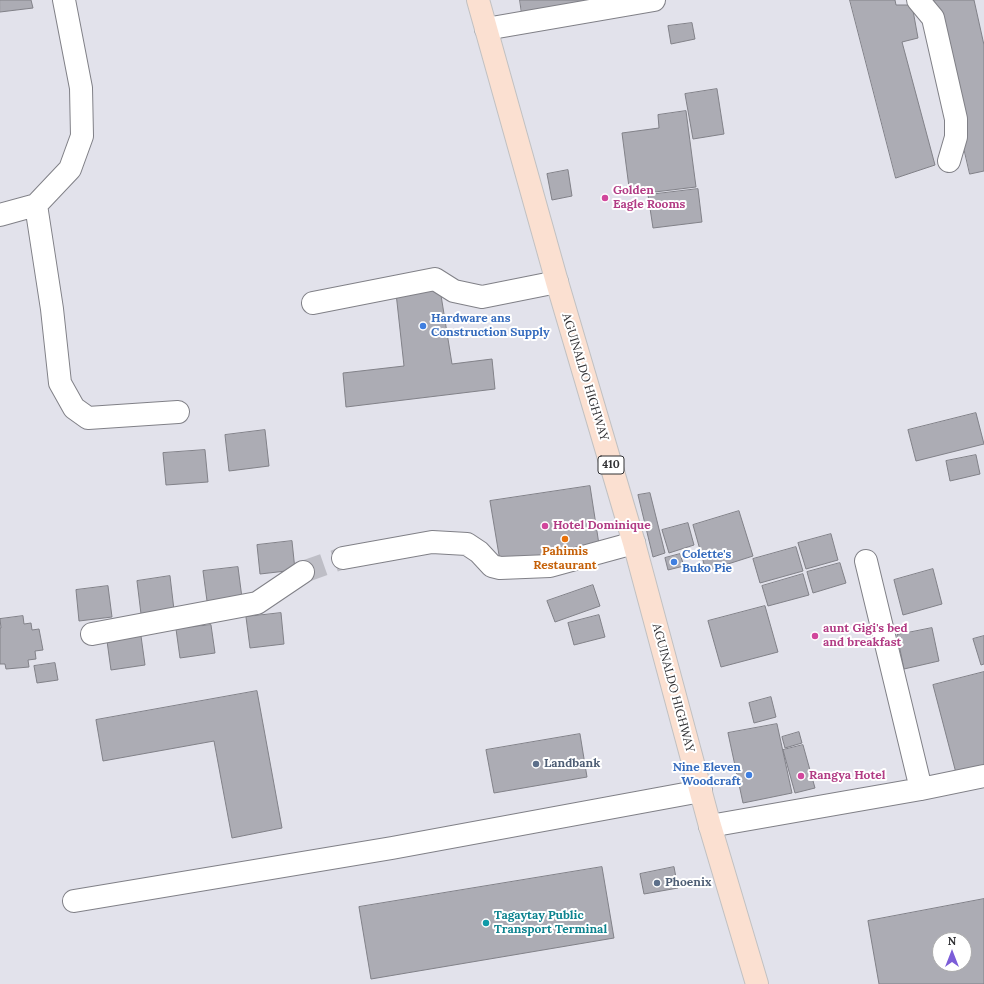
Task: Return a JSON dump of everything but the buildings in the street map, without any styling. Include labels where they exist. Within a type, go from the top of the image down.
[{"type":"main road","name":"AGUINALDO HIGHWAY","points":[[478,0],[556,282],[634,543],[710,826],[758,984]]},
{"type":"street","points":[[0,215],[36,205],[70,169],[82,136],[81,88],[64,0]]},
{"type":"street","points":[[486,29],[654,0]]},
{"type":"street","points":[[918,0],[933,18],[956,118],[956,137],[949,162]]},
{"type":"street","points":[[36,205],[52,309],[60,383],[74,408],[88,418],[178,412]]},
{"type":"street","points":[[312,303],[435,279],[454,291],[482,296],[556,282]]},
{"type":"street","points":[[343,558],[432,542],[467,544],[479,552],[492,566],[500,568],[550,566],[634,543]]},
{"type":"street","points":[[866,561],[921,789]]},
{"type":"street","points":[[92,634],[257,603],[303,572]]},
{"type":"street","points":[[710,826],[921,789],[984,776]]},
{"type":"street","points":[[74,901],[392,848],[701,791]]},
{"type":"tunnel","points":[[303,572],[343,558]]},
{"type":"place","name":"Golden Eagle Rooms","points":[[605,198]]},
{"type":"place","name":"Hardware ans Construction Supply","points":[[423,326]]},
{"type":"place","name":"Hotel Dominique","points":[[545,526]]},
{"type":"place","name":"Pahimis Restaurant","points":[[565,539]]},
{"type":"place","name":"Colette's Buko Pie","points":[[674,562]]},
{"type":"place","name":"aunt Gigi's bed and breakfast","points":[[815,636]]},
{"type":"place","name":"Landbank","points":[[536,764]]},
{"type":"place","name":"Nine Eleven Woodcraft","points":[[749,775]]},
{"type":"place","name":"Rangya Hotel","points":[[801,776]]},
{"type":"place","name":"Phoenix","points":[[657,883]]},
{"type":"place","name":"Tagaytay Public Transport Terminal","points":[[486,923]]}]
